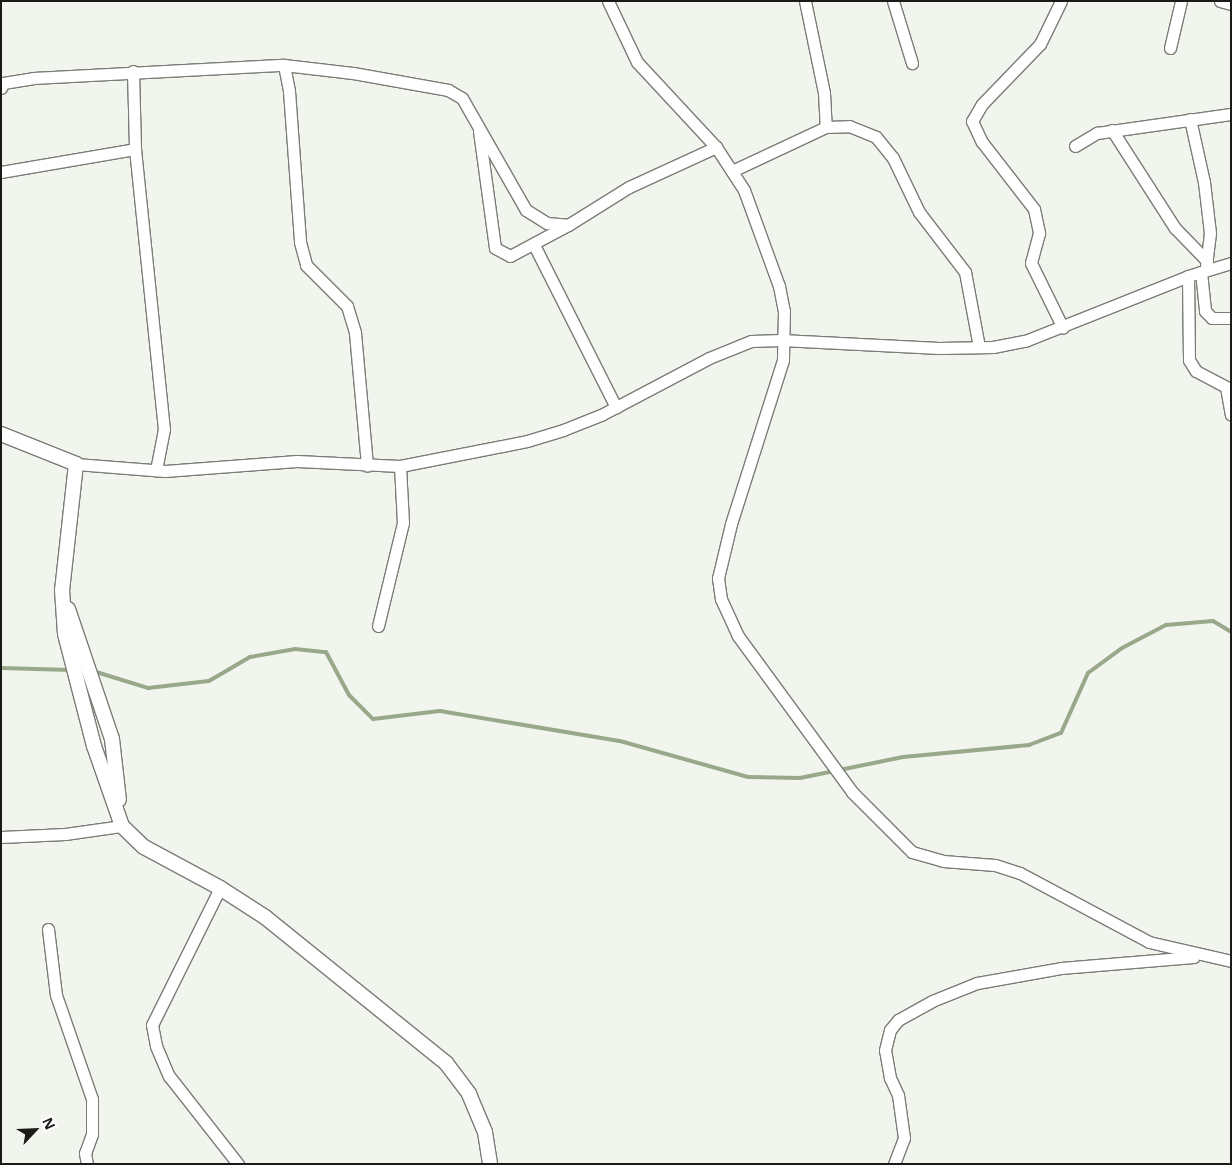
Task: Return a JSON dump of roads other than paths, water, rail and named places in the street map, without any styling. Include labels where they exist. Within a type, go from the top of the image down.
[{"type":"street","points":[[608,1],[637,62],[716,148],[744,190],[779,286],[784,311],[781,340],[783,360],[731,524],[718,578],[721,599],[738,636],[852,792],[912,852],[942,861],[995,866],[1020,873],[1142,938],[1231,961]]},
{"type":"street","points":[[805,1],[824,93],[826,127]]},
{"type":"street","points":[[893,1],[912,62]]},
{"type":"street","points":[[1061,1],[1040,44],[982,104],[972,121],[982,142],[1034,208],[1039,233],[1031,263],[1063,328]]},
{"type":"street","points":[[1170,48],[1181,1]]},
{"type":"street","points":[[1220,1],[1231,4]]},
{"type":"street","points":[[1,88],[4,83],[16,80],[133,71],[284,65],[353,72],[448,90],[462,98],[526,210],[547,223],[568,225]]},
{"type":"street","points":[[284,65],[289,91],[300,242],[306,265],[347,306],[355,333],[367,465]]},
{"type":"street","points":[[133,71],[135,150],[164,429],[156,470]]},
{"type":"street","points":[[1075,146],[1097,132],[1231,114]]},
{"type":"street","points":[[1190,119],[1204,182],[1210,233],[1204,268],[1205,311],[1212,318],[1231,318]]},
{"type":"street","points":[[732,171],[826,127],[849,126],[866,132],[886,147],[919,212],[965,272],[979,347]]},
{"type":"street","points":[[479,127],[494,248],[510,256],[534,245],[568,225],[629,186],[716,148]]},
{"type":"street","points":[[1112,130],[1175,228],[1204,268]]},
{"type":"street","points":[[1,172],[135,150]]},
{"type":"street","points":[[534,245],[616,407]]},
{"type":"street","points":[[1,434],[76,464],[156,470],[297,461],[400,466],[526,441],[563,430],[616,407],[717,355],[751,341],[781,340],[873,346],[979,347],[1025,341],[1063,328],[1204,268],[1231,263]]},
{"type":"street","points":[[1188,276],[1189,360],[1196,371],[1228,386],[1231,415]]},
{"type":"street","points":[[76,464],[62,590],[65,634],[94,746],[122,826],[144,847],[220,888],[265,917],[446,1063],[472,1102],[485,1132],[490,1164]]},
{"type":"street","points":[[378,626],[403,523],[400,466]]},
{"type":"street","points":[[62,590],[112,739],[122,826]]},
{"type":"street","points":[[1,837],[65,834],[122,826]]},
{"type":"street","points":[[220,888],[152,1025],[156,1046],[169,1076],[238,1164]]},
{"type":"street","points":[[48,929],[56,995],[92,1099],[92,1134],[85,1153],[87,1164]]},
{"type":"street","points":[[894,1164],[904,1138],[898,1095],[890,1078],[885,1050],[890,1030],[915,1009],[957,989],[1018,975],[1061,968],[1206,956]]},
{"type":"waterway","points":[[93,671],[148,688],[209,681],[250,657],[295,649],[326,652],[349,695],[373,719],[440,711],[620,741],[748,777],[800,778],[903,757],[1029,745],[1061,733],[1088,673],[1122,648],[1166,625],[1213,621],[1231,632]]},
{"type":"waterway","points":[[1,668],[71,670]]}]
